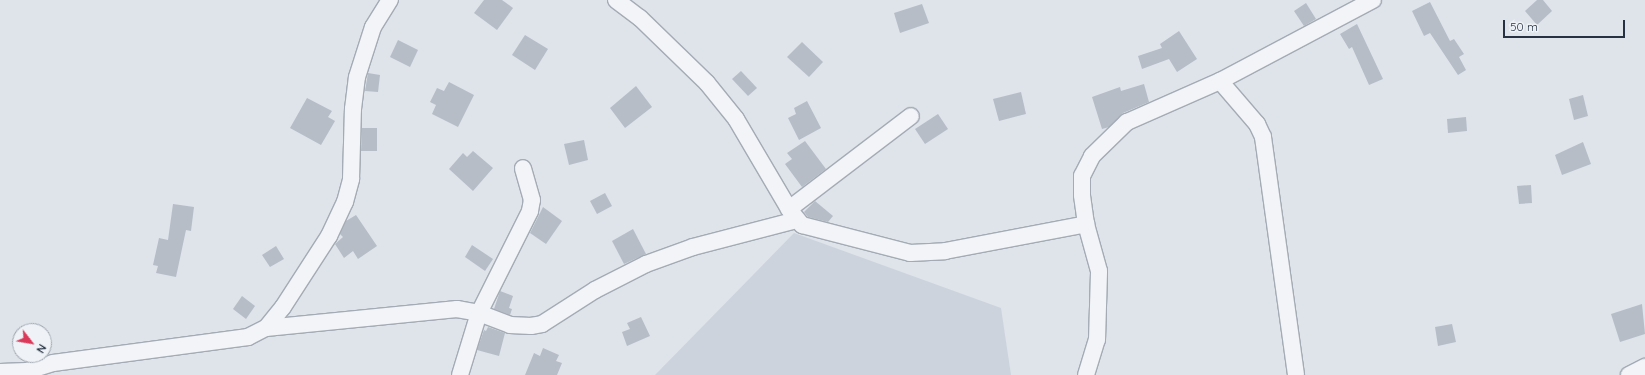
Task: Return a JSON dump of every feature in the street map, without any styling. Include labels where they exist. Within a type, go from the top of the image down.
[{"type":"street","points":[[266,328],[283,307],[329,236],[345,202],[351,179],[353,109],[357,77],[373,27],[390,0]]},
{"type":"street","points":[[616,0],[640,18],[707,83],[736,119],[793,214],[802,225],[910,253],[945,251],[1086,224]]},
{"type":"street","points":[[1086,375],[1097,340],[1099,271],[1086,224],[1082,176],[1092,156],[1128,122],[1220,81],[1373,0]]},
{"type":"street","points":[[1220,81],[1257,124],[1263,137],[1296,375]]},
{"type":"street","points":[[0,372],[27,373],[53,363],[248,337],[266,328],[457,309],[479,313],[510,325],[531,326],[542,324],[595,290],[646,264],[793,214],[911,116]]},
{"type":"street","points":[[460,375],[479,313],[530,211],[532,200],[523,168]]},
{"type":"street","points":[[1629,375],[1645,367]]},
{"type":"shaded area","points":[[794,233],[1001,308],[1011,375],[655,375]]},
{"type":"building","points":[[484,0],[502,0],[513,8],[497,30],[474,13]]},
{"type":"building","points":[[1537,0],[1543,0],[1552,11],[1537,25],[1525,11]]},
{"type":"building","points":[[1430,2],[1450,41],[1454,39],[1464,54],[1459,57],[1466,70],[1458,75],[1430,33],[1424,36],[1412,11]]},
{"type":"building","points":[[1306,3],[1316,19],[1304,26],[1294,11]]},
{"type":"building","points":[[922,4],[929,23],[900,33],[894,13]]},
{"type":"building","points":[[1357,24],[1383,79],[1369,85],[1352,47],[1349,49],[1340,34]]},
{"type":"building","points":[[1179,31],[1197,59],[1177,72],[1169,59],[1142,69],[1138,56],[1162,48],[1160,44]]},
{"type":"building","points":[[525,35],[548,49],[535,70],[512,55]]},
{"type":"building","points":[[398,40],[418,50],[410,67],[390,57]]},
{"type":"building","points":[[802,42],[823,62],[809,77],[787,57]]},
{"type":"building","points":[[741,71],[757,88],[748,96],[732,79]]},
{"type":"building","points":[[368,73],[380,75],[378,92],[365,91]]},
{"type":"building","points":[[449,82],[474,95],[458,127],[432,114],[436,105],[430,102],[437,88],[444,91]]},
{"type":"building","points":[[1144,84],[1149,102],[1123,113],[1109,127],[1102,129],[1092,97],[1120,87],[1121,91]]},
{"type":"building","points":[[636,86],[652,107],[625,128],[610,108]]},
{"type":"building","points":[[1021,92],[1026,114],[999,121],[993,99]]},
{"type":"building","points":[[1583,95],[1588,116],[1574,120],[1569,99]]},
{"type":"building","points":[[307,98],[332,111],[328,117],[335,121],[321,145],[290,128]]},
{"type":"building","points":[[807,101],[821,128],[799,140],[788,118],[796,114],[794,108]]},
{"type":"building","points":[[938,114],[948,129],[925,144],[915,129]]},
{"type":"building","points":[[1466,117],[1467,131],[1448,133],[1447,119]]},
{"type":"building","points":[[362,128],[377,128],[377,151],[361,151]]},
{"type":"building","points":[[584,140],[588,160],[569,165],[564,144]]},
{"type":"building","points":[[805,141],[826,169],[802,187],[785,164],[792,159],[787,153]]},
{"type":"building","points":[[1583,142],[1591,164],[1562,175],[1555,155]]},
{"type":"building","points":[[473,151],[493,168],[473,191],[449,169],[463,153],[467,157]]},
{"type":"building","points":[[1531,185],[1532,203],[1519,204],[1517,186]]},
{"type":"building","points":[[605,193],[612,206],[597,214],[590,201]]},
{"type":"building","points":[[815,201],[833,216],[828,222],[808,217],[804,212]]},
{"type":"building","points":[[173,204],[194,207],[191,231],[186,230],[176,277],[156,273],[158,266],[153,265],[159,238],[168,240]]},
{"type":"building","points":[[543,207],[562,221],[546,244],[530,233]]},
{"type":"building","points":[[356,215],[377,246],[358,259],[353,251],[344,258],[335,244],[343,237],[340,234],[346,221]]},
{"type":"building","points":[[633,229],[646,254],[624,264],[612,241]]},
{"type":"building","points":[[472,245],[493,259],[485,271],[465,257]]},
{"type":"building","points":[[276,246],[284,259],[270,267],[262,255]]},
{"type":"building","points":[[500,291],[513,296],[509,308],[512,309],[510,315],[494,309]]},
{"type":"building","points":[[242,296],[255,306],[246,319],[233,309]]},
{"type":"building","points":[[1642,304],[1645,334],[1620,342],[1611,314]]},
{"type":"building","points":[[641,317],[650,336],[627,346],[622,332],[630,329],[627,323]]},
{"type":"building","points":[[1452,324],[1456,342],[1438,346],[1435,327]]},
{"type":"building","points":[[488,327],[505,333],[499,356],[477,350],[484,330],[486,331]]},
{"type":"building","points":[[543,348],[559,355],[556,361],[562,363],[557,375],[525,375],[534,353],[540,356]]}]
